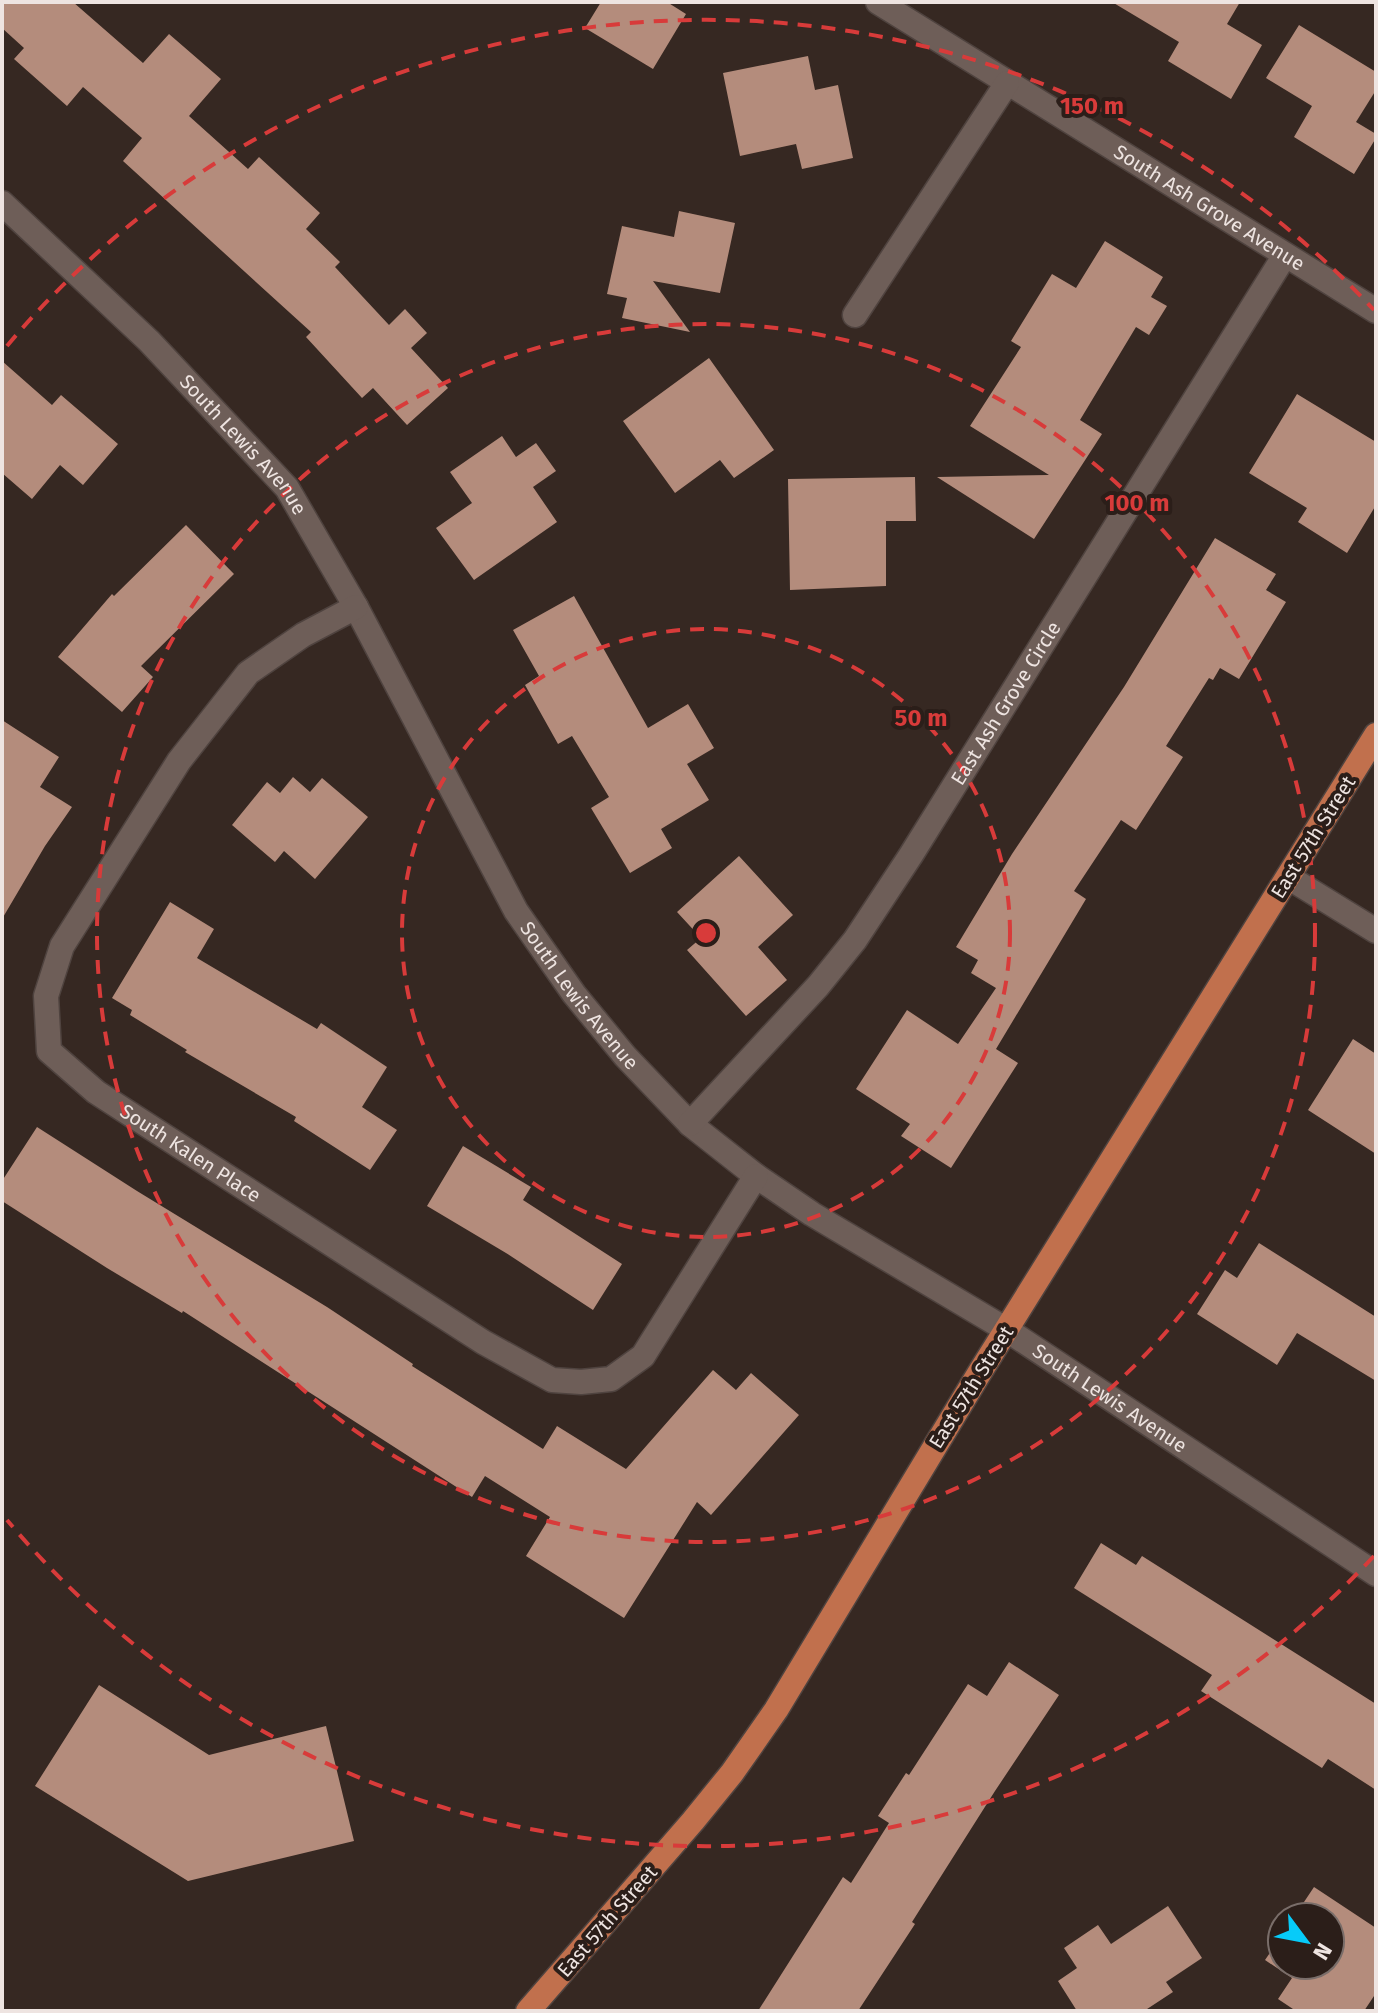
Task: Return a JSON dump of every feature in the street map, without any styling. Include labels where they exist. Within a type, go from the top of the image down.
[{"type":"main road","name":"East 57th Street","points":[[528,2011],[732,1773],[776,1710],[1007,1330],[1376,735]]},
{"type":"street","name":"South Ash Grove Avenue","points":[[878,2],[1376,311]]},
{"type":"street","points":[[855,315],[1007,83]]},
{"type":"street","name":"South Lewis Avenue","points":[[2,203],[149,341],[287,488],[356,607],[516,911],[591,1015],[690,1124],[756,1176],[812,1214],[1007,1330],[1376,1574]]},
{"type":"street","name":"East Ash Grove Circle","points":[[690,1124],[818,986],[855,940],[1285,255]]},
{"type":"street","name":"South Kalen Place","points":[[356,607],[303,635],[248,673],[179,761],[62,946],[46,996],[49,1051],[96,1092],[483,1342],[552,1380],[581,1382],[611,1379],[643,1356],[756,1176]]},
{"type":"street","points":[[1288,877],[1376,931]]},
{"type":"building","points":[[2,2],[73,2],[143,63],[169,34],[221,79],[189,116],[248,169],[259,157],[320,213],[306,229],[340,262],[335,267],[389,325],[405,309],[427,333],[411,348],[448,388],[407,425],[373,388],[362,398],[306,337],[311,332],[123,161],[142,138],[83,87],[67,106],[14,59],[24,48],[2,28]]},
{"type":"building","points":[[601,2],[667,2],[686,14],[653,69],[585,28]]},
{"type":"building","points":[[1112,2],[1240,2],[1227,24],[1262,45],[1231,99],[1168,61],[1179,42]]},
{"type":"building","points":[[1299,25],[1376,72],[1376,90],[1356,122],[1376,134],[1376,138],[1354,174],[1294,137],[1312,106],[1266,78]]},
{"type":"building","points":[[808,56],[815,90],[838,85],[853,158],[802,169],[796,144],[740,156],[723,73]]},
{"type":"building","points":[[679,211],[735,223],[720,293],[653,281],[690,332],[622,318],[627,298],[607,294],[622,226],[674,237]]},
{"type":"building","points":[[1105,241],[1163,277],[1151,297],[1167,306],[1149,335],[1136,327],[1080,420],[1102,434],[1034,539],[937,477],[1049,475],[970,426],[1021,347],[1011,341],[1052,274],[1076,288]]},
{"type":"building","points":[[709,358],[774,450],[734,478],[720,460],[675,493],[623,421]]},
{"type":"building","points":[[2,361],[52,405],[61,395],[118,444],[83,485],[60,465],[32,499],[2,473]]},
{"type":"building","points":[[1297,394],[1376,442],[1376,505],[1347,553],[1298,522],[1307,508],[1249,473]]},
{"type":"building","points":[[502,436],[516,457],[536,443],[556,471],[533,487],[557,522],[474,580],[436,528],[472,503],[450,472]]},
{"type":"building","points":[[915,477],[916,521],[886,521],[886,586],[790,590],[788,479]]},
{"type":"building","points":[[186,525],[234,574],[141,666],[153,677],[122,712],[58,657],[112,594],[114,596]]},
{"type":"building","points":[[1215,538],[1276,574],[1266,590],[1286,602],[1239,679],[1220,668],[1213,680],[1209,678],[1166,746],[1183,757],[1136,830],[1121,820],[1074,891],[1086,899],[996,1049],[1018,1063],[951,1168],[901,1136],[910,1124],[856,1089],[907,1010],[958,1044],[996,988],[971,973],[978,960],[956,947],[1012,854],[1124,687]]},
{"type":"building","points":[[574,596],[648,728],[688,704],[714,748],[687,764],[709,800],[661,829],[672,848],[630,873],[591,808],[609,797],[572,736],[558,744],[525,685],[539,676],[513,630]]},
{"type":"building","points":[[2,720],[59,757],[40,787],[72,807],[2,919]]},
{"type":"building","points":[[293,777],[310,792],[322,778],[368,817],[315,879],[284,851],[275,862],[232,825],[267,782],[280,793]]},
{"type":"building","points":[[739,856],[793,915],[758,947],[787,980],[746,1016],[687,950],[701,938],[677,912]]},
{"type":"building","points":[[170,902],[214,929],[197,958],[317,1029],[321,1023],[387,1067],[362,1107],[397,1130],[370,1170],[294,1121],[296,1117],[185,1052],[187,1050],[130,1015],[132,1010],[112,998]]},
{"type":"building","points":[[1353,1039],[1376,1054],[1376,1154],[1308,1110]]},
{"type":"building","points":[[37,1127],[327,1307],[412,1366],[543,1449],[557,1426],[626,1469],[713,1370],[736,1390],[751,1373],[799,1415],[711,1515],[697,1502],[624,1618],[526,1556],[550,1517],[485,1476],[472,1497],[183,1311],[107,1268],[2,1201],[2,1181]]},
{"type":"building","points":[[463,1146],[531,1187],[523,1200],[622,1264],[593,1310],[427,1206]]},
{"type":"building","points":[[1259,1243],[1376,1317],[1376,1381],[1297,1333],[1277,1365],[1197,1314],[1225,1270],[1237,1278]]},
{"type":"building","points":[[1101,1543],[1136,1565],[1142,1556],[1376,1704],[1376,1790],[1328,1759],[1322,1768],[1201,1691],[1212,1675],[1074,1588]]},
{"type":"building","points":[[1009,1662],[1059,1695],[995,1791],[858,2011],[758,2011],[843,1877],[851,1883],[889,1823],[878,1816],[906,1773],[909,1775],[968,1684],[987,1696]]},
{"type":"building","points":[[99,1685],[209,1755],[326,1726],[354,1841],[188,1881],[35,1786]]},
{"type":"building","points":[[1314,1887],[1335,1901],[1305,1901]]},
{"type":"building","points":[[1168,1906],[1202,1958],[1166,1982],[1173,1992],[1144,2011],[1077,2011],[1058,1981],[1077,1968],[1064,1948],[1098,1925],[1111,1944]]},
{"type":"building","points":[[1346,1908],[1376,1928],[1376,1993],[1364,2011],[1296,2011],[1278,1999],[1290,1981],[1346,1981]]}]
